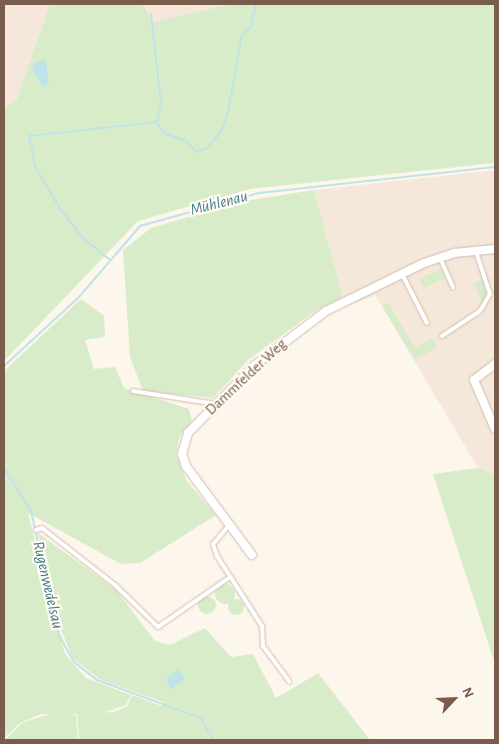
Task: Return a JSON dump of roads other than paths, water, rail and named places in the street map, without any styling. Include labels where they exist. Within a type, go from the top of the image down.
[{"type":"street","name":"Dammfelder Weg","points":[[252,555],[182,454],[188,433],[283,341],[326,311],[402,274],[440,258],[475,250],[495,249]]},
{"type":"street","points":[[495,364],[474,380],[495,429]]},
{"type":"lane","points":[[442,336],[480,311],[490,294],[475,250]]},
{"type":"lane","points":[[440,258],[453,287]]},
{"type":"lane","points":[[402,274],[427,323]]},
{"type":"lane","points":[[133,391],[216,404]]},
{"type":"lane","points":[[230,524],[213,544],[230,577],[262,626],[263,646],[289,681]]},
{"type":"lane","points":[[36,530],[42,528],[115,585],[158,626],[230,577]]},
{"type":"water","points":[[46,60],[49,82],[43,88],[32,70],[34,62]]},
{"type":"water","points":[[179,669],[185,679],[170,690],[166,679]]},
{"type":"waterway","points":[[109,259],[83,238],[59,207],[35,166],[29,136],[156,122],[164,133],[187,142],[196,152],[207,148],[221,132],[228,112],[242,35],[251,27],[256,4]]},
{"type":"waterway","points":[[151,14],[161,103],[157,122]]},
{"type":"waterway","name":"Mühlenau","points":[[4,366],[79,297],[140,226],[259,193],[495,167]]},
{"type":"waterway","name":"Rugenwedelsau","points":[[4,468],[31,511],[59,635],[74,662],[97,680],[201,718],[213,740]]}]
